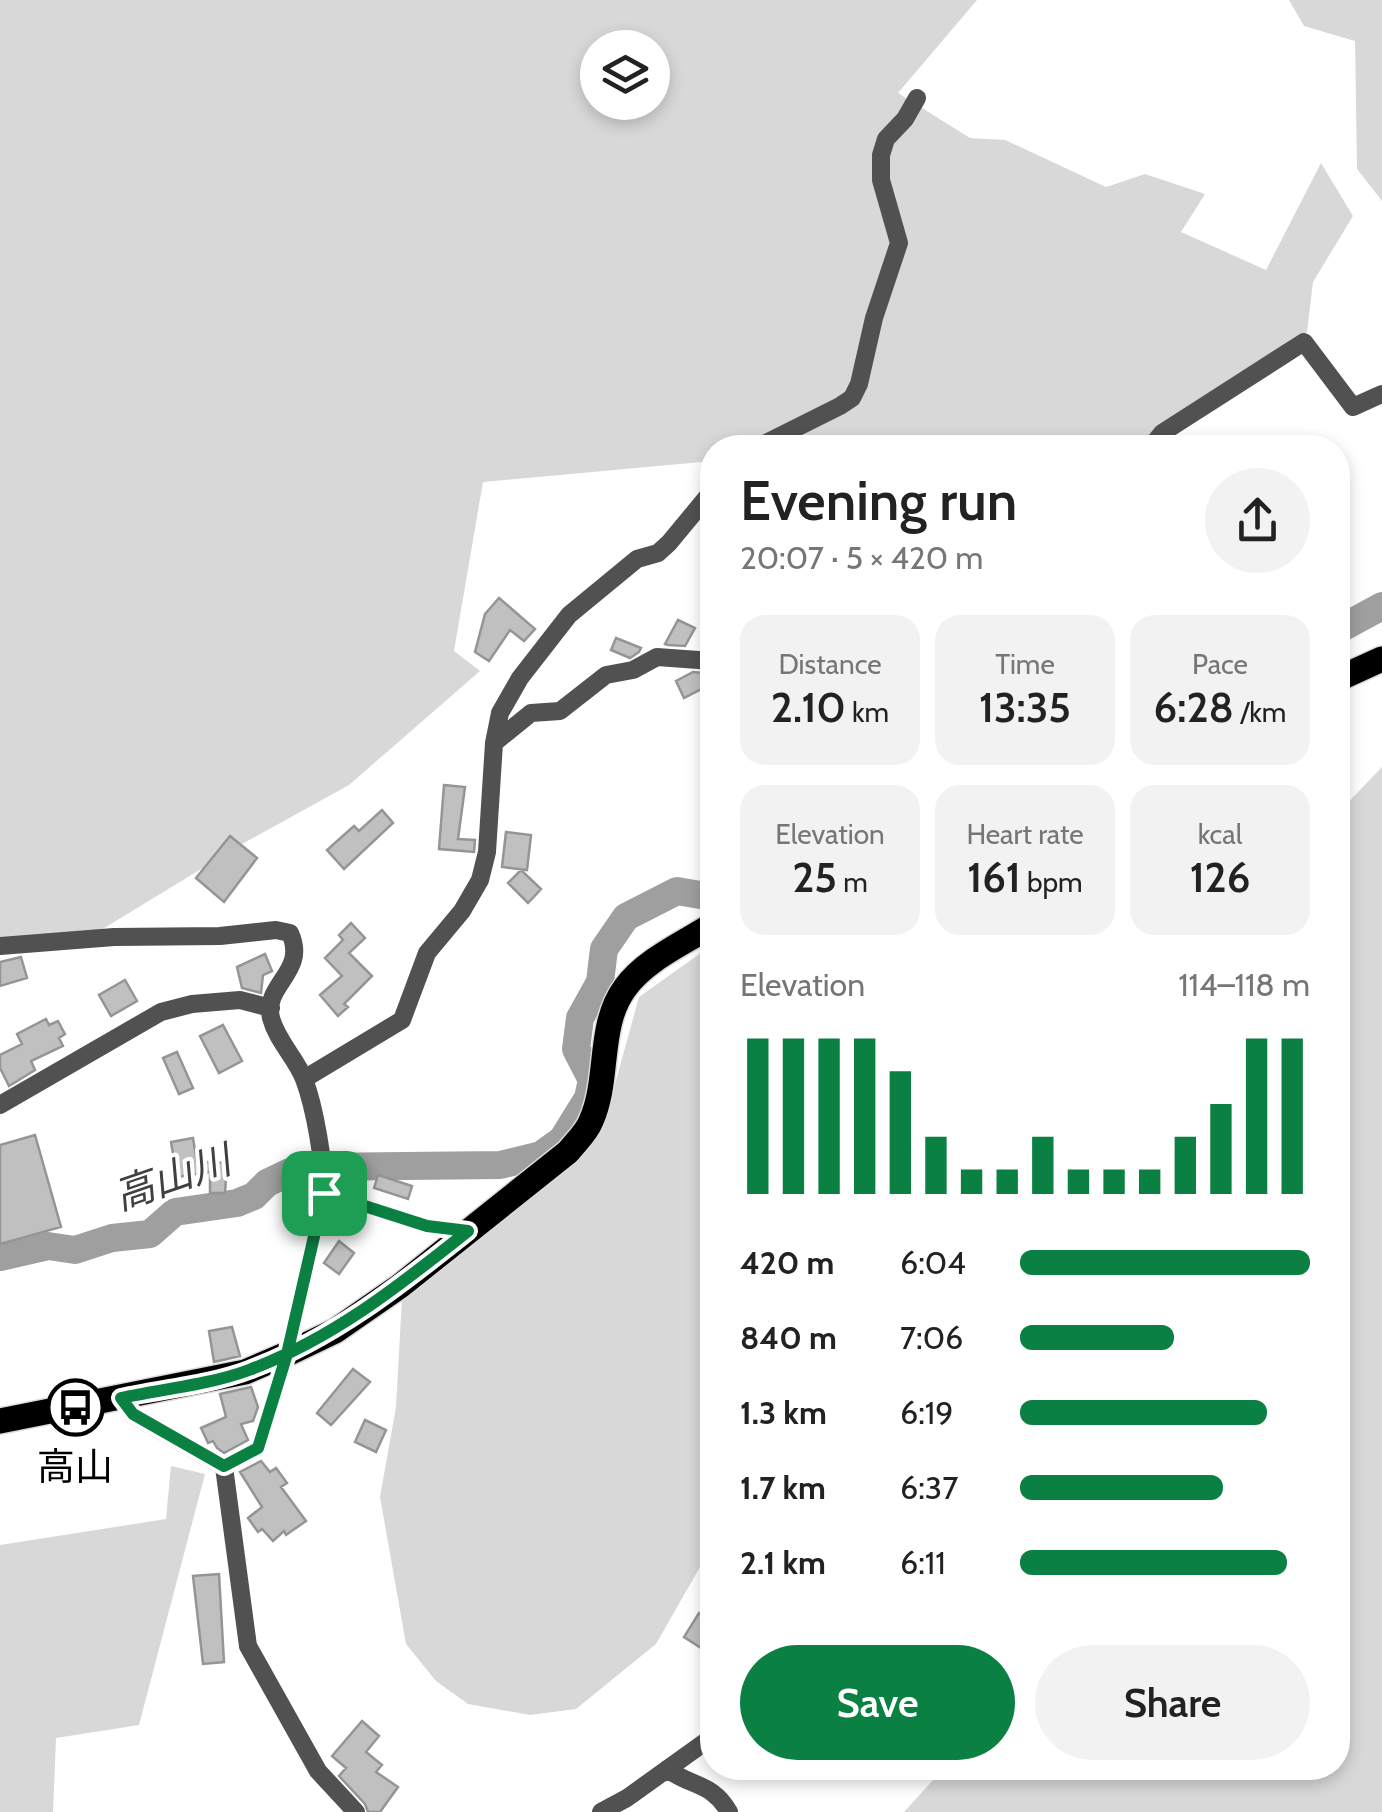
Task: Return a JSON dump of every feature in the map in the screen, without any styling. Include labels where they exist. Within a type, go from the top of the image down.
[{"type":"main road","points":[[1350,674],[1382,659]]},
{"type":"main road","points":[[0,1420],[245,1372],[335,1331],[568,1152],[590,1124],[600,1095],[612,1009],[626,985],[648,964],[700,933]]},
{"type":"street","points":[[782,435],[840,406],[852,398],[859,384],[874,318],[898,242],[881,180],[881,156],[886,138],[916,98]]},
{"type":"street","points":[[1160,435],[1304,342],[1353,407],[1382,394]]},
{"type":"street","points":[[304,1079],[402,1020],[427,954],[462,911],[480,880],[487,852],[494,743],[500,713],[514,690],[569,615],[637,559],[658,553],[700,506]]},
{"type":"street","points":[[494,743],[531,714],[560,711],[606,676],[633,670],[657,657],[700,660]]},
{"type":"street","points":[[0,946],[276,930],[290,933],[296,946],[296,960],[272,999],[270,1015],[304,1079],[324,1169],[324,1193],[287,1354],[258,1448],[224,1466]]},
{"type":"street","points":[[0,1104],[161,1012],[192,1004],[240,1000],[271,1008]]},
{"type":"street","points":[[324,1193],[427,1226],[468,1231]]},
{"type":"street","points":[[121,1398],[133,1414],[224,1466]]},
{"type":"street","points":[[224,1466],[248,1646],[318,1771],[356,1812]]},
{"type":"street","points":[[601,1812],[700,1746]]},
{"type":"street","points":[[667,1769],[685,1782],[699,1783],[721,1797],[729,1812]]},
{"type":"shaded area","points":[[0,0],[977,0],[898,93],[970,138],[1005,140],[1106,187],[1145,174],[1205,194],[1181,232],[1266,270],[1321,163],[1353,216],[1313,282],[1307,332],[1167,435],[700,435],[700,462],[483,482],[454,651],[480,671],[349,785],[242,844],[88,938],[0,955]]},
{"type":"shaded area","points":[[1289,0],[1382,0],[1382,201],[1357,169],[1355,41],[1304,26]]},
{"type":"shaded area","points":[[1382,767],[1382,1812],[904,1812],[933,1780],[1350,1780],[1350,800]]},
{"type":"shaded area","points":[[700,954],[700,1567],[656,1644],[576,1709],[530,1715],[468,1704],[436,1681],[406,1644],[380,1497],[396,1407],[402,1298],[510,1215],[602,1131],[639,997]]},
{"type":"shaded area","points":[[171,1466],[205,1474],[139,1725],[56,1738],[53,1812],[0,1812],[0,1545],[166,1519]]},
{"type":"building","points":[[499,598],[535,629],[524,641],[510,630],[489,661],[475,652],[485,614]]},
{"type":"building","points":[[678,620],[695,628],[685,646],[665,644]]},
{"type":"building","points":[[616,638],[641,648],[639,652],[630,658],[611,650]]},
{"type":"building","points":[[700,673],[700,690],[684,698],[676,681]]},
{"type":"building","points":[[444,785],[465,787],[458,839],[475,840],[474,852],[439,849]]},
{"type":"building","points":[[382,810],[393,823],[344,869],[327,850],[354,826],[359,831]]},
{"type":"building","points":[[506,832],[531,835],[527,870],[502,867]]},
{"type":"building","points":[[230,836],[257,858],[224,902],[196,878]]},
{"type":"building","points":[[521,870],[541,889],[528,903],[508,883]]},
{"type":"building","points":[[351,923],[365,938],[349,953],[372,976],[344,1004],[348,1007],[338,1016],[320,995],[342,976],[325,958],[343,940],[339,935]]},
{"type":"building","points":[[265,954],[272,971],[263,975],[261,993],[242,988],[237,967]]},
{"type":"building","points":[[21,957],[27,978],[0,986],[0,962]]},
{"type":"building","points":[[125,980],[137,1001],[111,1016],[99,995]]},
{"type":"building","points":[[46,1019],[49,1025],[58,1021],[65,1034],[59,1038],[63,1046],[31,1061],[35,1070],[9,1086],[0,1068],[0,1055],[22,1044],[17,1034]]},
{"type":"building","points":[[223,1025],[242,1061],[219,1073],[200,1036]]},
{"type":"building","points":[[177,1052],[193,1088],[179,1094],[163,1058]]},
{"type":"building","points":[[35,1135],[61,1227],[0,1244],[0,1145]]},
{"type":"building","points":[[193,1138],[197,1162],[227,1163],[225,1193],[210,1193],[210,1172],[177,1177],[171,1142]]},
{"type":"building","points":[[378,1175],[412,1186],[408,1199],[374,1188]]},
{"type":"building","points":[[339,1241],[354,1253],[339,1274],[324,1263]]},
{"type":"building","points":[[232,1327],[240,1356],[214,1362],[209,1331]]},
{"type":"building","points":[[353,1369],[370,1382],[331,1425],[317,1413]]},
{"type":"building","points":[[251,1387],[258,1407],[253,1421],[241,1424],[248,1440],[224,1453],[213,1441],[208,1443],[201,1428],[226,1417],[220,1394]]},
{"type":"building","points":[[365,1420],[386,1430],[376,1452],[355,1442]]},
{"type":"building","points":[[261,1461],[270,1472],[276,1468],[287,1483],[281,1487],[306,1521],[273,1541],[262,1529],[258,1532],[248,1518],[262,1507],[240,1472]]},
{"type":"building","points":[[219,1574],[224,1662],[203,1664],[193,1576]]},
{"type":"building","points":[[699,1613],[700,1647],[684,1637]]},
{"type":"building","points":[[362,1721],[379,1736],[366,1752],[382,1765],[376,1772],[398,1787],[380,1812],[368,1812],[339,1776],[346,1768],[332,1756]]},
{"type":"waterway","name":"高山川","points":[[1350,623],[1382,606]]},
{"type":"waterway","name":"高山川","points":[[0,1257],[48,1246],[75,1250],[112,1238],[150,1234],[175,1212],[237,1203],[254,1196],[267,1183],[311,1167],[500,1165],[541,1155],[562,1140],[588,1098],[592,1080],[576,1049],[580,1018],[600,982],[604,949],[626,917],[677,891],[700,895]]},
{"type":"place","name":"高山","points":[[75,1408]]},
{"type":"route","points":[[324,1193],[287,1354],[258,1448],[224,1466],[133,1414],[121,1398],[245,1372],[287,1354],[335,1331],[400,1286],[468,1231],[427,1226],[324,1193]]}]
